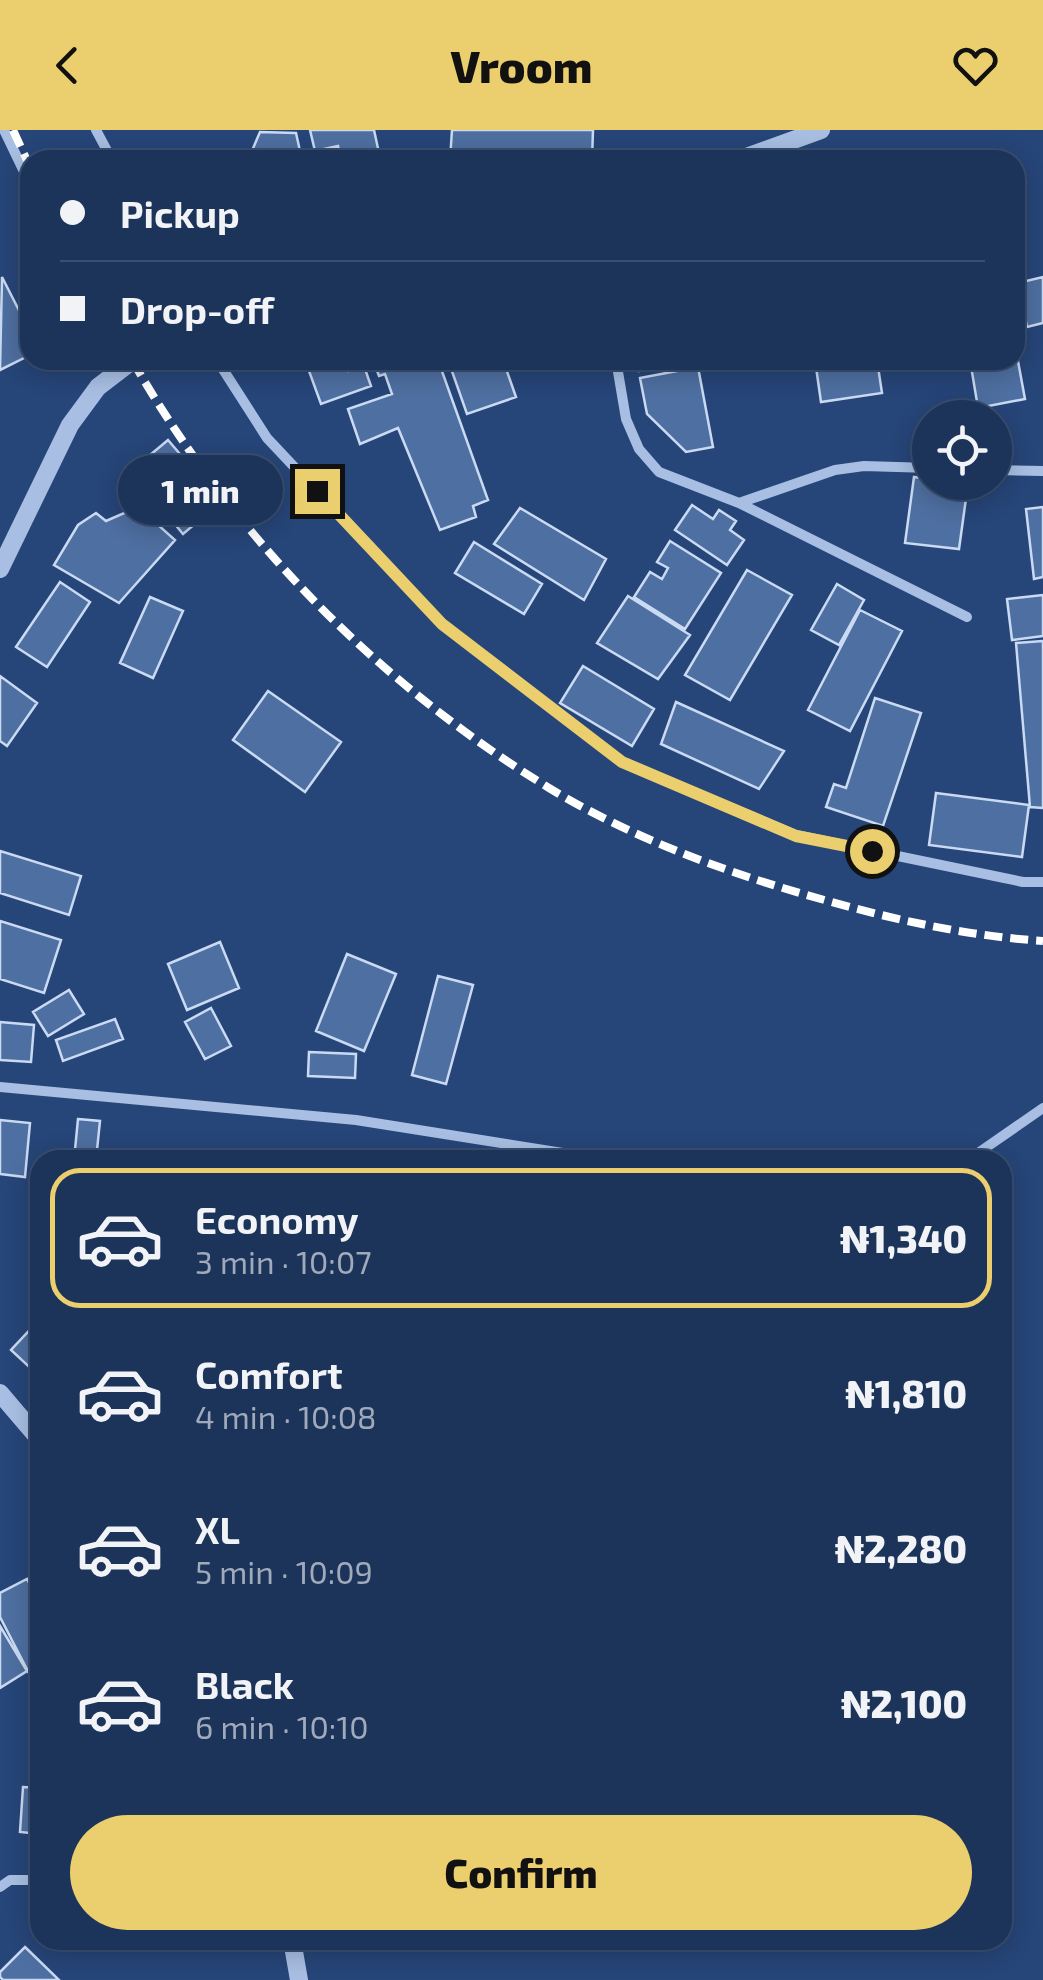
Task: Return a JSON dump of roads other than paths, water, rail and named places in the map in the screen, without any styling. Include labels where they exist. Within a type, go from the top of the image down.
[{"type":"street","points":[[4,130],[20,163]]},
{"type":"street","points":[[764,150],[810,132]]},
{"type":"street","points":[[0,569],[70,425],[98,387],[117,370]]},
{"type":"street","points":[[223,370],[267,438],[442,624],[622,762],[796,836],[1023,882],[1043,882]]},
{"type":"street","points":[[618,370],[626,418],[639,449],[659,472],[739,502],[967,617]]},
{"type":"street","points":[[739,502],[835,470],[864,466],[912,467]]},
{"type":"street","points":[[1012,470],[1043,470]]},
{"type":"street","points":[[0,1087],[356,1120],[544,1150]]},
{"type":"street","points":[[982,1150],[1043,1108]]},
{"type":"street","points":[[0,1393],[30,1428]]},
{"type":"street","points":[[3,1880],[30,1880]]},
{"type":"street","points":[[294,1950],[299,1980]]},
{"type":"railway","points":[[13,130],[22,150]]},
{"type":"railway","points":[[138,370],[215,486],[314,600],[425,701],[549,788],[650,840],[792,891],[935,927],[1043,941]]}]
